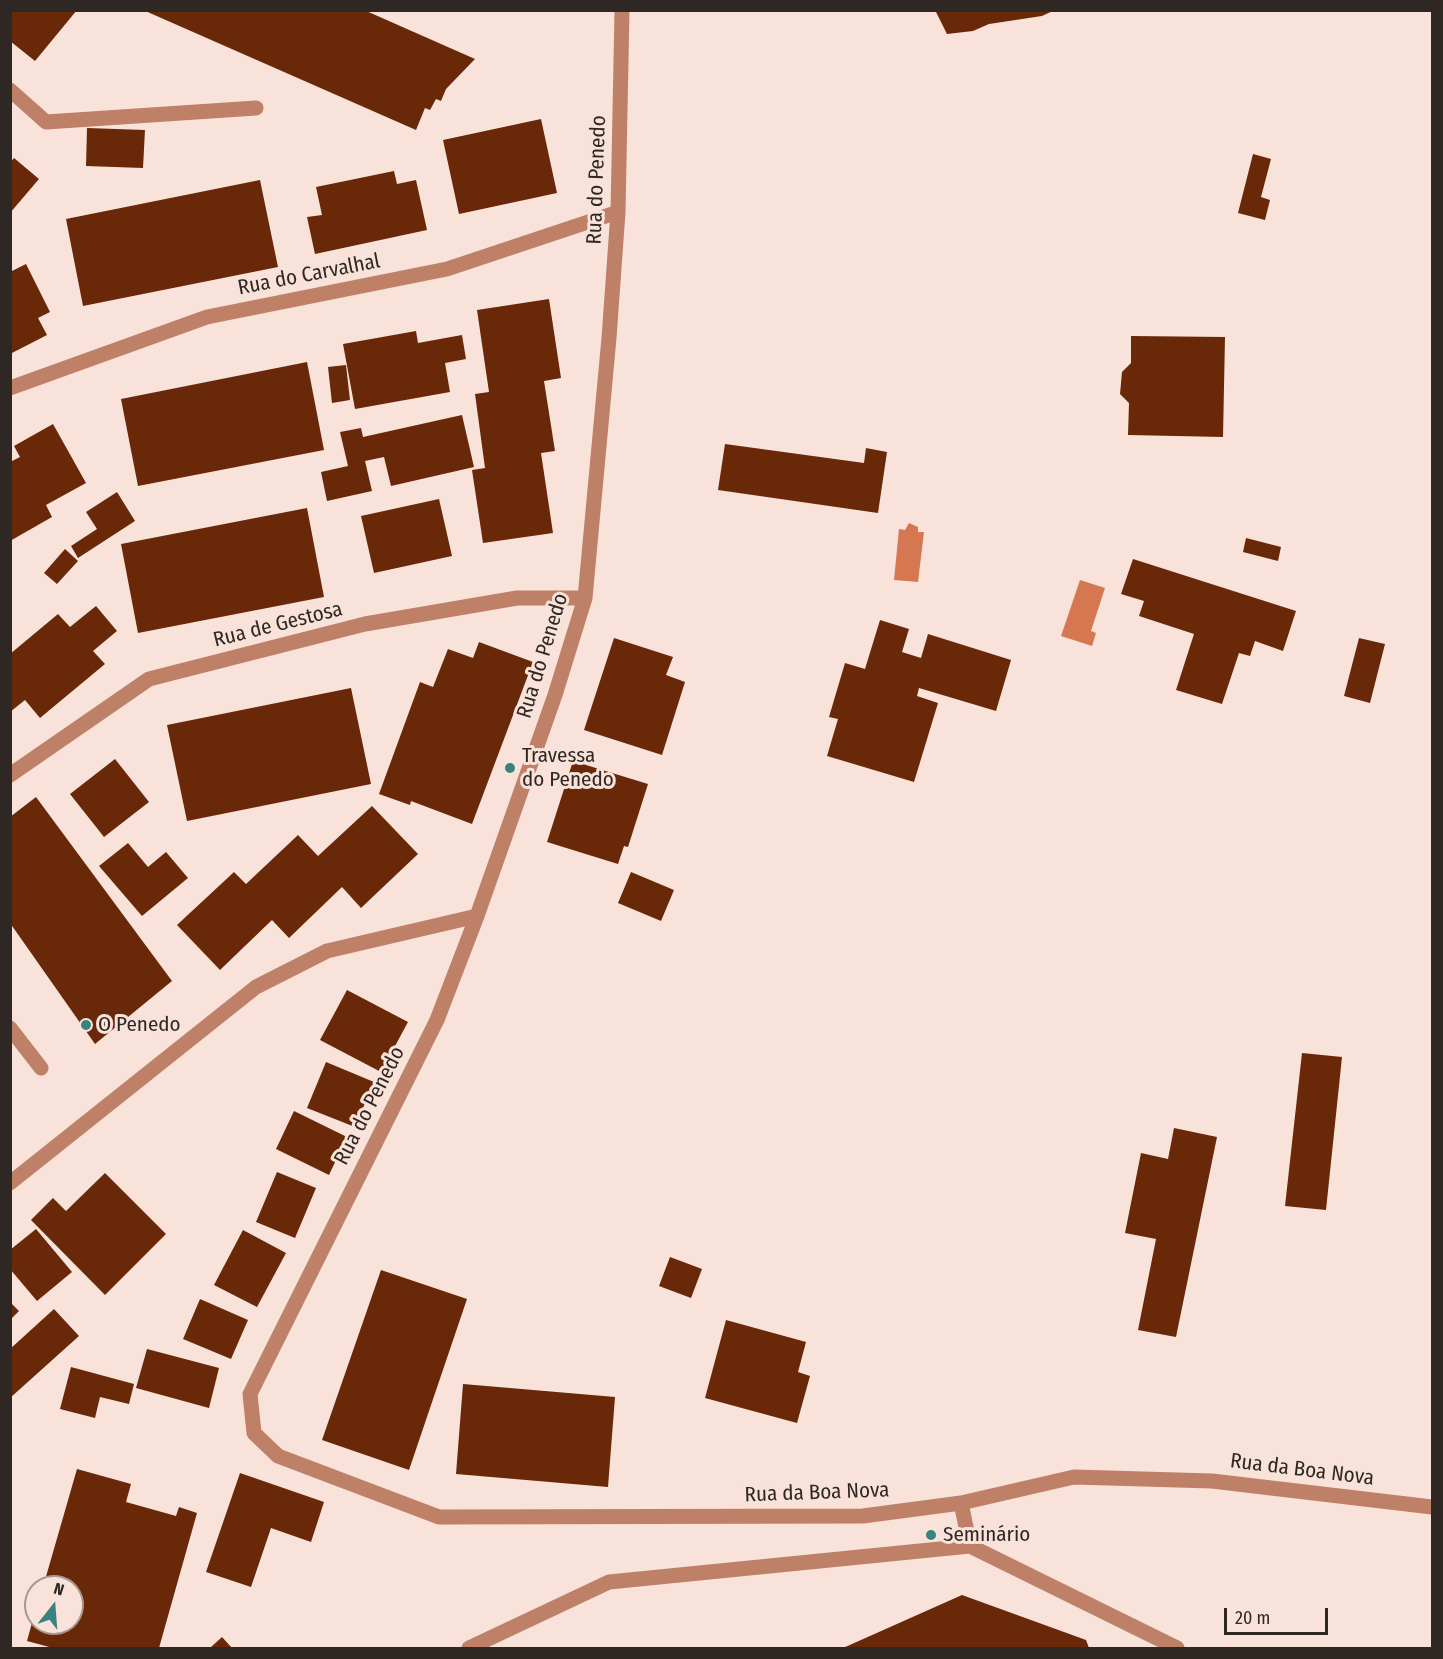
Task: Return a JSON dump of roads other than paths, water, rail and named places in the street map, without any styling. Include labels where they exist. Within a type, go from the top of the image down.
[{"type":"street","name":"Rua do Penedo","points":[[254,1433],[250,1394],[436,1020],[477,916],[555,695],[585,598],[618,212],[622,10]]},
{"type":"street","points":[[10,90],[46,122],[256,108]]},
{"type":"street","name":"Rua do Carvalhal","points":[[10,388],[207,317],[447,269],[618,212]]},
{"type":"street","name":"Rua de Gestosa","points":[[10,775],[148,678],[365,624],[517,598],[585,598]]},
{"type":"street","points":[[10,1182],[256,987],[327,951],[477,916]]},
{"type":"street","points":[[10,1028],[41,1068]]},
{"type":"street","name":"Rua da Boa Nova","points":[[254,1433],[278,1456],[439,1517],[863,1516],[961,1503],[1074,1477],[1212,1481],[1432,1507]]},
{"type":"street","points":[[961,1503],[970,1546]]},
{"type":"street","points":[[469,1648],[609,1582],[970,1546],[1177,1648]]},
{"type":"place","name":"Travessa do Penedo","points":[[510,768]]},
{"type":"place","name":"O Penedo","points":[[86,1025]]},
{"type":"place","name":"Seminário","points":[[931,1535]]}]
